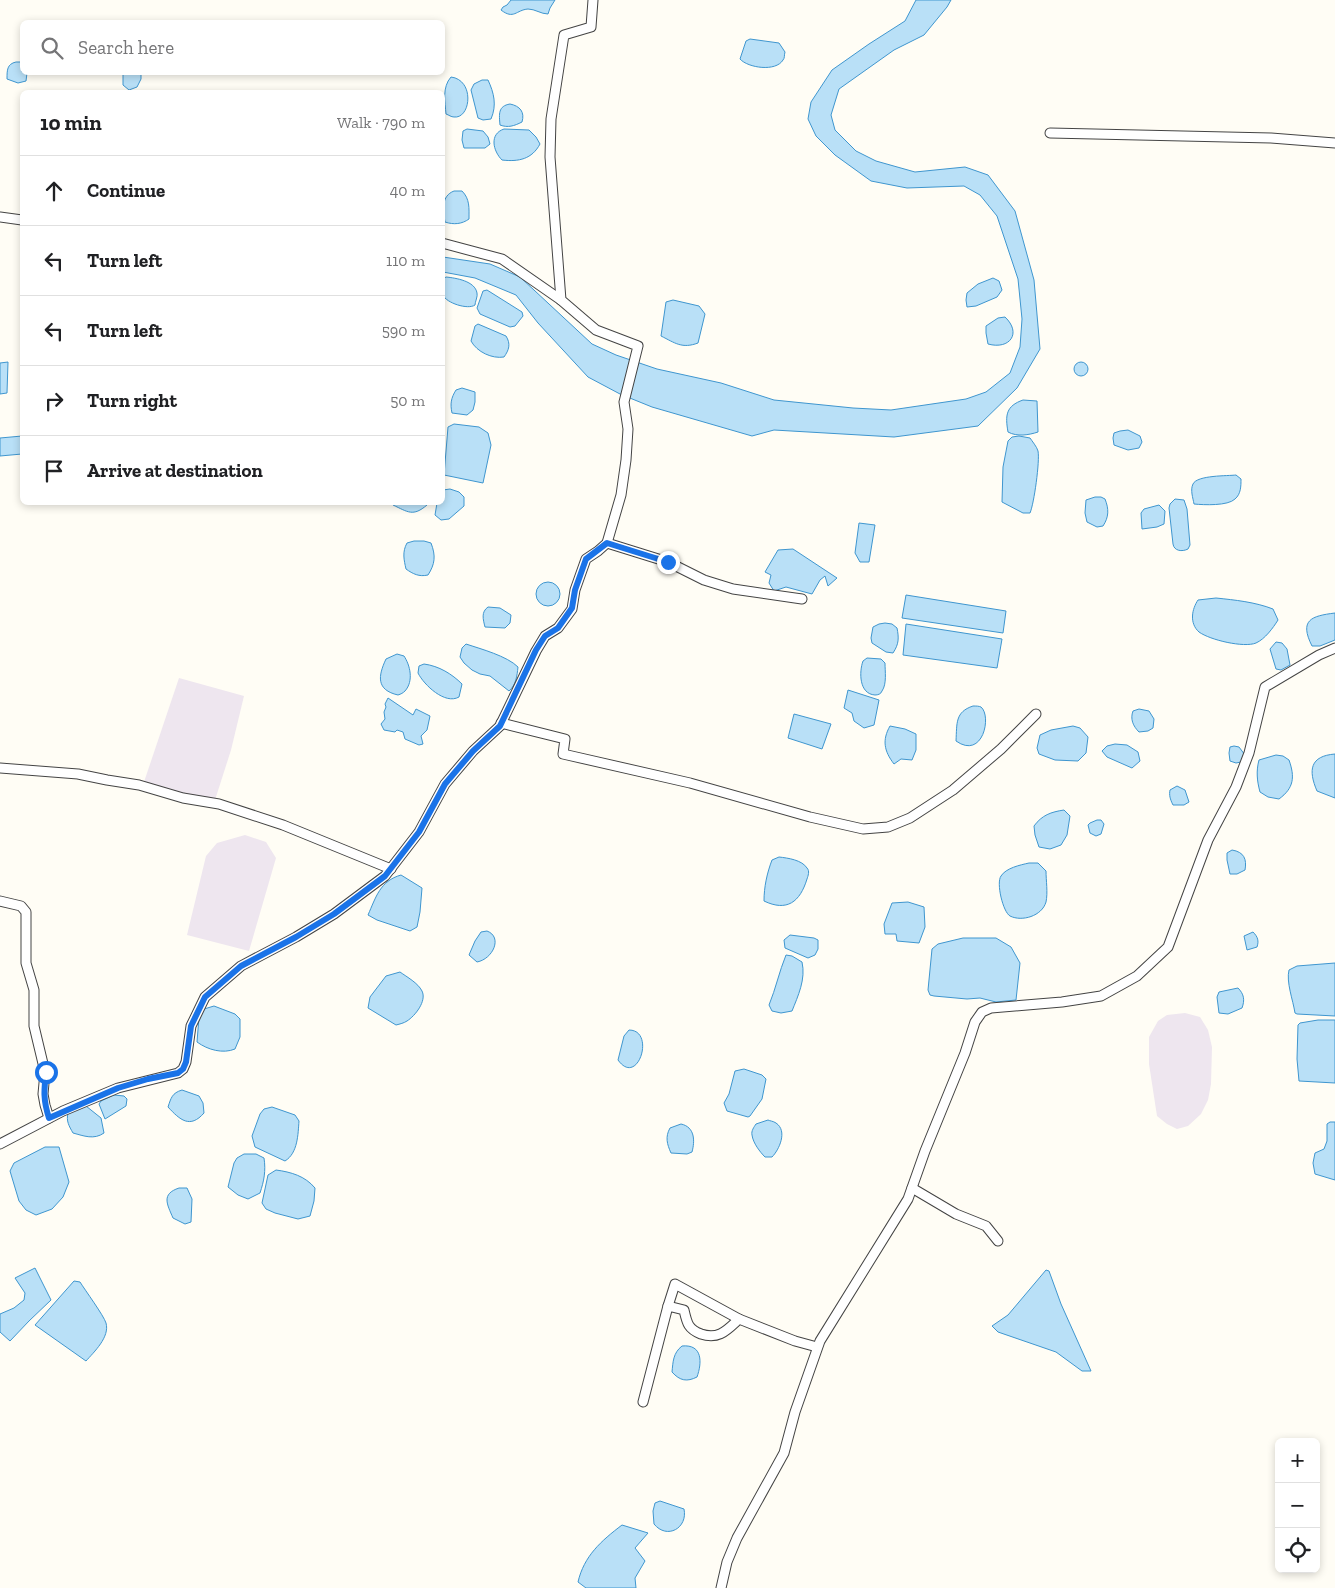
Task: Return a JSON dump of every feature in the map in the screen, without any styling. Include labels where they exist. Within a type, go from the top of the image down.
[{"type":"street","points":[[561,300],[550,157],[551,119],[564,34],[591,27],[593,0]]},
{"type":"street","points":[[1050,132],[1271,138],[1335,143]]},
{"type":"street","points":[[0,217],[20,220]]},
{"type":"street","points":[[0,1144],[49,1118],[118,1088],[178,1073],[183,1069],[186,1062],[191,1026],[205,997],[241,966],[296,937],[334,914],[385,876],[419,832],[445,784],[473,751],[500,726],[536,650],[545,636],[558,628],[572,608],[575,590],[586,559],[607,543],[621,495],[628,429],[624,402],[638,346],[596,330],[561,300],[502,259],[445,244]]},
{"type":"street","points":[[607,543],[668,562],[704,580],[733,589],[802,599]]},
{"type":"street","points":[[721,1588],[727,1562],[737,1538],[784,1453],[795,1412],[817,1347],[908,1199],[924,1151],[965,1053],[975,1022],[982,1012],[991,1008],[1062,1002],[1100,996],[1137,976],[1168,947],[1208,840],[1236,787],[1248,753],[1265,687],[1319,654],[1335,648]]},
{"type":"street","points":[[501,723],[565,739],[563,754],[690,783],[810,817],[863,829],[888,827],[910,818],[953,790],[1001,749],[1036,714]]},
{"type":"street","points":[[0,768],[78,774],[139,785],[183,798],[219,804],[283,825],[391,869]]},
{"type":"street","points":[[0,901],[21,906],[26,912],[26,963],[34,990],[34,1026],[46,1072],[43,1094],[44,1105],[49,1118]]},
{"type":"street","points":[[912,1188],[956,1214],[986,1226],[998,1241]]},
{"type":"street","points":[[643,1402],[675,1284],[739,1319],[795,1341],[817,1347]]},
{"type":"street","points":[[668,1306],[684,1310],[687,1324],[694,1332],[711,1337],[721,1334],[739,1319]]},
{"type":"shaded area","points":[[179,678],[244,696],[231,750],[215,800],[177,794],[144,782]]},
{"type":"shaded area","points":[[245,835],[266,842],[276,858],[249,951],[187,935],[206,856],[217,843]]},
{"type":"shaded area","points":[[1185,1013],[1200,1017],[1208,1030],[1212,1047],[1211,1084],[1208,1100],[1201,1114],[1188,1126],[1177,1129],[1157,1116],[1149,1064],[1149,1037],[1158,1021],[1167,1015]]},
{"type":"water","points":[[511,0],[555,0],[548,14],[528,9],[512,14],[505,13],[501,10]]},
{"type":"water","points":[[916,0],[951,0],[924,35],[894,50],[839,89],[831,115],[835,130],[856,151],[876,161],[915,172],[965,167],[988,175],[1015,211],[1034,280],[1040,349],[1017,388],[978,426],[894,437],[774,430],[752,436],[652,407],[620,394],[588,377],[538,323],[516,295],[475,278],[445,272],[445,257],[490,264],[520,277],[592,344],[616,355],[657,369],[721,383],[774,400],[891,410],[966,399],[986,392],[1010,373],[1020,347],[1022,319],[1018,279],[997,216],[980,195],[964,186],[907,188],[871,181],[835,155],[816,136],[808,119],[811,102],[832,70],[905,21]]},
{"type":"water","points":[[750,39],[779,43],[785,52],[784,59],[774,66],[749,65],[740,59],[746,41]]},
{"type":"water","points":[[20,62],[20,75],[27,75],[26,81],[18,83],[7,79],[8,68],[11,64]]},
{"type":"water","points":[[123,75],[141,75],[137,87],[129,90],[123,85]]},
{"type":"water","points":[[451,77],[459,80],[464,85],[468,99],[464,112],[460,116],[454,117],[446,114],[445,105],[446,85]]},
{"type":"water","points":[[482,80],[488,80],[493,94],[494,109],[491,119],[483,120],[478,118],[471,90],[474,84]]},
{"type":"water","points":[[510,104],[517,106],[521,110],[523,115],[522,122],[511,126],[500,125],[501,109]]},
{"type":"water","points":[[467,129],[483,131],[488,137],[490,144],[485,148],[464,148],[462,140],[463,131]]},
{"type":"water","points":[[504,129],[529,130],[540,144],[529,156],[519,160],[502,160],[496,152],[494,139],[499,131]]},
{"type":"water","points":[[462,191],[466,197],[469,219],[464,222],[452,224],[445,222],[445,200],[450,193]]},
{"type":"water","points":[[445,278],[455,278],[473,286],[477,294],[475,305],[467,307],[448,301],[445,298]]},
{"type":"water","points":[[993,278],[999,281],[1002,290],[997,297],[976,306],[967,307],[967,293],[978,284]]},
{"type":"water","points":[[487,290],[522,312],[523,316],[515,326],[510,327],[480,314],[477,308],[483,291]]},
{"type":"water","points":[[673,300],[699,306],[705,314],[698,343],[683,345],[661,336],[666,302]]},
{"type":"water","points":[[1005,317],[1013,329],[1011,339],[1002,345],[988,344],[986,326],[998,318]]},
{"type":"water","points":[[478,324],[506,336],[509,347],[504,357],[490,356],[474,345],[471,341],[475,326]]},
{"type":"water","points":[[8,362],[7,393],[0,394],[0,363]]},
{"type":"water","points":[[1078,362],[1084,362],[1088,369],[1084,376],[1078,376],[1074,372],[1074,366]]},
{"type":"water","points":[[462,388],[475,392],[473,410],[467,415],[452,413],[451,410],[451,401],[454,393]]},
{"type":"water","points":[[1023,400],[1037,401],[1038,432],[1015,435],[1008,432],[1007,416],[1013,405]]},
{"type":"water","points":[[454,424],[479,427],[488,433],[491,445],[483,483],[445,475],[448,427]]},
{"type":"water","points":[[1128,430],[1140,436],[1142,442],[1139,448],[1128,450],[1114,445],[1114,433]]},
{"type":"water","points":[[20,436],[20,454],[0,456],[0,438]]},
{"type":"water","points":[[1012,437],[1030,438],[1038,451],[1036,482],[1030,513],[1023,513],[1002,502],[1003,467],[1008,441]]},
{"type":"water","points":[[1236,475],[1241,479],[1241,484],[1240,492],[1235,499],[1222,504],[1194,504],[1192,489],[1196,481],[1206,477]]},
{"type":"water","points":[[450,489],[459,492],[464,497],[464,506],[449,519],[441,520],[435,515],[437,505],[445,505],[445,490]]},
{"type":"water","points":[[1095,497],[1105,499],[1108,510],[1103,526],[1097,527],[1087,522],[1085,513],[1086,500]]},
{"type":"water","points":[[1175,499],[1184,500],[1187,509],[1190,545],[1188,549],[1179,550],[1173,544],[1169,508]]},
{"type":"water","points":[[393,505],[427,505],[414,512],[403,510]]},
{"type":"water","points":[[1159,505],[1165,511],[1164,524],[1142,529],[1141,513],[1144,509]]},
{"type":"water","points":[[859,523],[875,525],[869,562],[860,562],[855,553]]},
{"type":"water","points":[[414,541],[431,543],[434,560],[428,575],[416,575],[406,569],[404,550],[407,543]]},
{"type":"water","points":[[793,549],[837,578],[828,586],[825,576],[820,580],[812,594],[786,587],[774,591],[769,583],[771,575],[765,572],[778,550]]},
{"type":"water","points":[[548,582],[556,586],[560,594],[556,602],[548,606],[540,602],[536,594],[540,586]]},
{"type":"water","points":[[906,595],[1006,611],[1003,633],[902,618]]},
{"type":"water","points":[[1216,598],[1252,603],[1273,609],[1278,620],[1266,636],[1256,643],[1244,645],[1211,638],[1199,632],[1196,628],[1193,612],[1198,600]]},
{"type":"water","points":[[488,607],[500,608],[511,615],[510,623],[505,628],[485,627],[483,613]]},
{"type":"water","points":[[1335,613],[1335,640],[1320,646],[1312,646],[1308,637],[1307,625],[1314,618]]},
{"type":"water","points":[[885,623],[892,624],[897,628],[898,641],[893,653],[886,652],[872,643],[873,627]]},
{"type":"water","points":[[906,624],[1002,639],[997,668],[903,655]]},
{"type":"water","points":[[1276,642],[1282,643],[1287,649],[1290,665],[1281,670],[1276,669],[1270,649]]},
{"type":"water","points":[[466,644],[501,656],[518,667],[515,683],[509,691],[490,676],[472,670],[464,663],[460,657],[462,648]]},
{"type":"water","points":[[397,654],[404,656],[410,673],[408,687],[398,695],[391,693],[382,686],[380,677],[386,659]]},
{"type":"water","points":[[867,658],[881,659],[885,663],[885,685],[882,692],[878,695],[870,694],[863,687],[862,666],[863,661]]},
{"type":"water","points":[[424,664],[445,671],[462,684],[459,697],[453,699],[441,696],[430,688],[418,673],[419,666]]},
{"type":"water","points":[[848,690],[879,700],[874,725],[864,728],[854,721],[852,713],[844,708]]},
{"type":"water","points":[[388,698],[413,715],[416,709],[430,716],[427,730],[421,736],[423,744],[419,745],[405,739],[403,732],[384,730],[381,724],[385,719],[385,704]]},
{"type":"water","points":[[973,706],[981,707],[984,712],[986,719],[985,727],[979,741],[973,745],[965,745],[956,741],[958,719],[963,711]]},
{"type":"water","points":[[1139,709],[1149,711],[1154,719],[1153,728],[1148,731],[1139,732],[1134,725],[1132,720],[1133,711]]},
{"type":"water","points":[[794,714],[831,724],[822,749],[788,738]]},
{"type":"water","points":[[890,726],[905,729],[916,734],[916,750],[912,760],[901,759],[894,764],[885,745],[887,731]]},
{"type":"water","points":[[1073,726],[1080,728],[1088,737],[1086,753],[1078,761],[1055,760],[1039,754],[1037,748],[1040,735],[1051,730]]},
{"type":"water","points":[[1115,744],[1127,745],[1138,752],[1140,761],[1132,768],[1107,757],[1102,751],[1107,746]]},
{"type":"water","points":[[1230,747],[1239,747],[1245,755],[1241,762],[1230,761]]},
{"type":"water","points":[[1335,754],[1335,798],[1317,791],[1312,771],[1313,765],[1320,758]]},
{"type":"water","points":[[1276,755],[1283,756],[1289,760],[1292,772],[1292,782],[1288,791],[1279,799],[1268,797],[1260,792],[1257,776],[1259,760]]},
{"type":"water","points":[[1177,786],[1185,790],[1189,802],[1184,805],[1173,805],[1171,801],[1170,790]]},
{"type":"water","points":[[1064,810],[1070,816],[1067,835],[1061,845],[1050,849],[1039,847],[1034,826],[1047,815]]},
{"type":"water","points":[[1101,820],[1104,824],[1101,834],[1096,836],[1090,833],[1088,825]]},
{"type":"water","points":[[1232,850],[1242,854],[1246,863],[1245,870],[1237,874],[1230,874],[1227,860],[1227,853]]},
{"type":"water","points":[[779,857],[798,861],[805,865],[809,872],[801,894],[786,905],[772,904],[764,901],[765,885],[770,865],[772,860]]},
{"type":"water","points":[[1029,863],[1038,863],[1046,871],[1046,902],[1044,907],[1036,914],[1026,918],[1015,918],[1007,913],[1003,903],[999,885],[1001,876],[1010,869]]},
{"type":"water","points":[[401,875],[422,888],[417,927],[410,931],[368,915],[376,896],[383,886],[388,881]]},
{"type":"water","points":[[908,902],[924,907],[925,927],[919,943],[897,941],[896,934],[885,934],[884,924],[892,903]]},
{"type":"water","points":[[487,931],[494,938],[494,948],[488,957],[477,962],[469,955],[481,932]]},
{"type":"water","points":[[1253,932],[1258,939],[1257,947],[1247,950],[1244,936]]},
{"type":"water","points":[[790,935],[818,940],[818,949],[815,955],[808,958],[785,948],[784,940]]},
{"type":"water","points":[[963,938],[996,938],[1011,947],[1020,963],[1016,1000],[996,1002],[980,998],[967,999],[930,995],[928,990],[932,949],[938,944]]},
{"type":"water","points":[[786,955],[802,962],[803,975],[801,987],[792,1011],[781,1013],[772,1011],[769,1005]]},
{"type":"water","points":[[1335,963],[1335,1016],[1295,1013],[1289,985],[1289,970],[1297,966]]},
{"type":"water","points":[[400,972],[420,988],[423,999],[422,1004],[413,1016],[406,1022],[396,1025],[368,1008],[370,997],[386,976]]},
{"type":"water","points":[[1238,988],[1243,997],[1242,1008],[1228,1014],[1219,1013],[1217,997],[1219,992]]},
{"type":"water","points":[[214,1006],[235,1014],[240,1019],[240,1037],[235,1049],[226,1051],[216,1050],[197,1042],[199,1017],[204,1009]]},
{"type":"water","points":[[1318,1020],[1335,1020],[1335,1083],[1299,1081],[1297,1059],[1298,1025]]},
{"type":"water","points":[[629,1030],[637,1032],[643,1047],[637,1063],[632,1067],[625,1067],[618,1060],[624,1036]]},
{"type":"water","points":[[744,1069],[762,1075],[766,1079],[762,1099],[748,1117],[727,1111],[724,1103],[729,1094],[735,1071]]},
{"type":"water","points":[[182,1090],[199,1096],[203,1103],[204,1113],[194,1121],[190,1122],[181,1119],[168,1107],[172,1096]]},
{"type":"water","points":[[114,1095],[124,1096],[127,1099],[126,1106],[105,1119],[99,1104],[101,1101]]},
{"type":"water","points":[[86,1106],[101,1118],[104,1133],[93,1137],[73,1133],[69,1126],[68,1113]]},
{"type":"water","points":[[272,1107],[295,1115],[299,1121],[295,1148],[285,1161],[255,1147],[252,1136],[260,1114],[264,1109]]},
{"type":"water","points":[[768,1120],[780,1126],[782,1135],[780,1145],[772,1157],[765,1157],[761,1153],[752,1134],[756,1124]]},
{"type":"water","points":[[1335,1122],[1335,1180],[1315,1174],[1313,1163],[1315,1153],[1324,1149],[1327,1141],[1327,1124]]},
{"type":"water","points":[[681,1124],[689,1128],[693,1135],[692,1152],[687,1154],[671,1153],[667,1140],[668,1131],[670,1128]]},
{"type":"water","points":[[45,1147],[59,1147],[69,1182],[63,1197],[52,1209],[36,1215],[26,1210],[19,1201],[10,1171],[14,1163]]},
{"type":"water","points":[[244,1154],[256,1154],[264,1158],[265,1163],[260,1193],[248,1199],[238,1195],[228,1187],[234,1163],[237,1158]]},
{"type":"water","points":[[276,1170],[297,1175],[307,1180],[315,1188],[310,1216],[298,1219],[266,1209],[262,1203],[268,1175]]},
{"type":"water","points":[[187,1188],[192,1199],[191,1222],[185,1224],[173,1218],[167,1200],[173,1190]]},
{"type":"water","points":[[35,1268],[51,1300],[10,1341],[0,1332],[0,1314],[14,1308],[24,1300],[25,1293],[15,1278]]},
{"type":"water","points":[[1046,1270],[1049,1271],[1061,1304],[1091,1371],[1082,1371],[1056,1352],[998,1332],[992,1326],[1008,1315]]},
{"type":"water","points":[[74,1281],[80,1282],[105,1320],[107,1328],[104,1339],[86,1361],[35,1325]]},
{"type":"water","points":[[682,1346],[694,1348],[699,1356],[700,1366],[697,1377],[690,1380],[681,1379],[672,1372],[675,1355]]},
{"type":"water","points":[[660,1501],[684,1509],[683,1522],[675,1530],[665,1531],[659,1529],[654,1524],[653,1511],[655,1503]]},
{"type":"water","points":[[622,1525],[648,1533],[635,1548],[645,1561],[635,1578],[636,1588],[586,1588],[578,1582],[584,1564],[600,1543]]},
{"type":"route","points":[[46,1072],[43,1094],[44,1105],[49,1118],[118,1088],[178,1073],[183,1069],[186,1062],[191,1026],[205,997],[241,966],[296,937],[334,914],[385,876],[391,869],[419,832],[445,784],[473,751],[500,726],[536,650],[545,636],[558,628],[572,608],[575,590],[586,559],[607,543],[668,562]]}]
